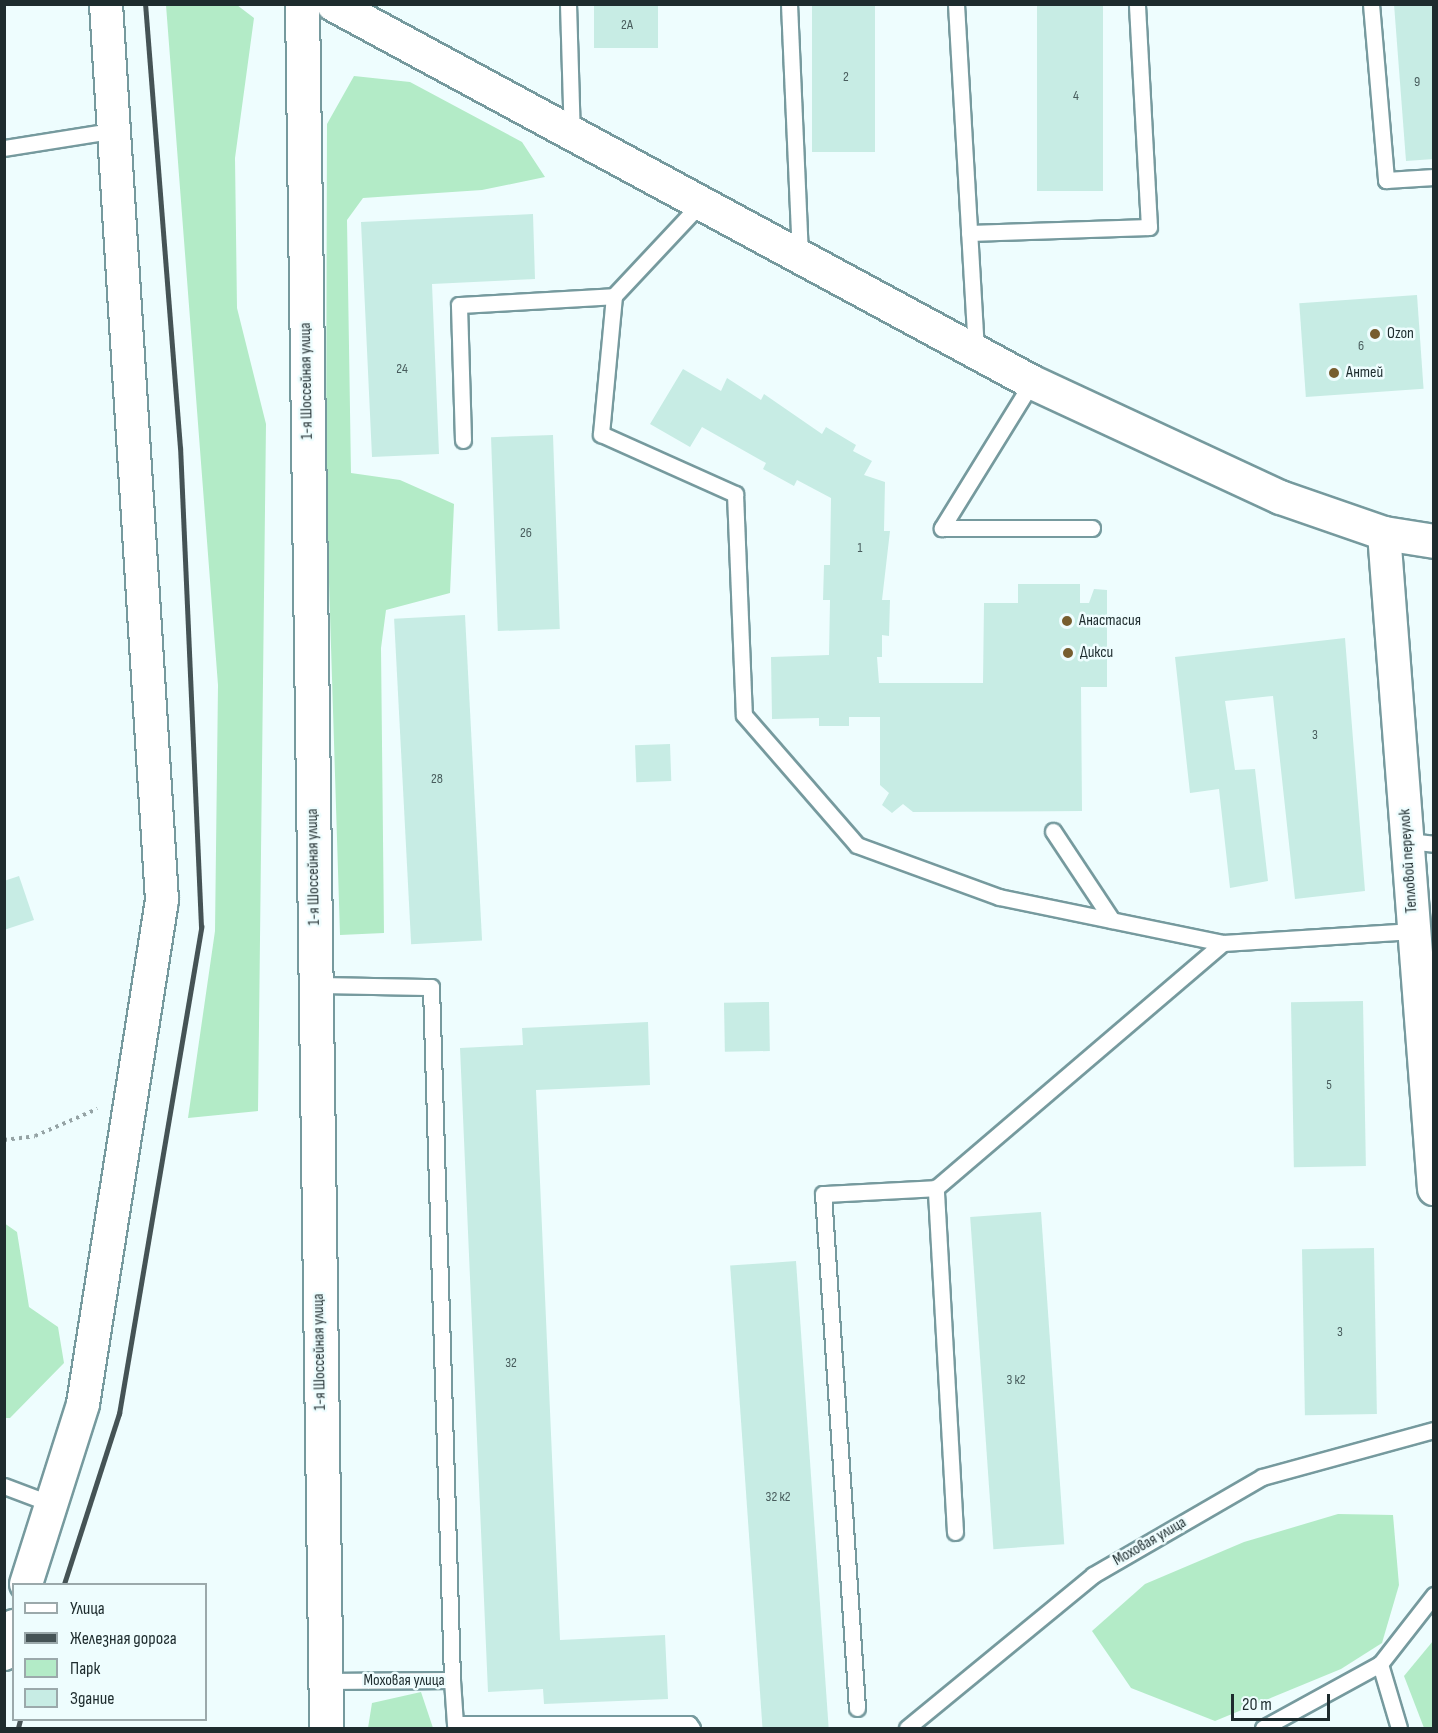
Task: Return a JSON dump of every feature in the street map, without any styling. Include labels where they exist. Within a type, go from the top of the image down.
[{"type":"street","points":[[26,1583],[83,1404],[162,900],[117,130],[106,4]]},
{"type":"street","name":"1-я Шоссейная улица","points":[[302,4],[326,1728]]},
{"type":"street","points":[[333,4],[976,355],[1280,497],[1384,533],[1434,541]]},
{"type":"street","name":"Тепловой переулок","points":[[1384,533],[1420,843],[1414,931],[1434,1189]]},
{"type":"street","points":[[4,1654],[12,1632]]},
{"type":"lane","points":[[568,4],[572,135]]},
{"type":"lane","points":[[789,4],[801,260]]},
{"type":"lane","points":[[956,4],[976,355]]},
{"type":"lane","points":[[969,233],[1149,227],[1137,4]]},
{"type":"lane","points":[[1371,4],[1386,180],[1434,177]]},
{"type":"lane","points":[[4,148],[117,130]]},
{"type":"lane","points":[[700,204],[614,296],[601,434],[735,494],[744,715],[857,845],[999,897],[1223,943],[1414,931]]},
{"type":"lane","points":[[463,440],[459,305],[614,296]]},
{"type":"lane","points":[[1032,382],[942,528],[1092,528]]},
{"type":"lane","points":[[1053,831],[1112,920]]},
{"type":"lane","points":[[857,1708],[823,1194],[936,1188],[1223,943]]},
{"type":"lane","points":[[315,985],[431,987],[452,1680]]},
{"type":"lane","points":[[936,1188],[955,1532]]},
{"type":"lane","name":"Моховая улица","points":[[906,1728],[1093,1575],[1262,1478],[1434,1430]]},
{"type":"lane","points":[[4,1486],[52,1504]]},
{"type":"lane","points":[[1263,1728],[1380,1664],[1434,1594]]},
{"type":"lane","points":[[1380,1664],[1399,1728]]},
{"type":"lane","name":"Моховая улица","points":[[325,1681],[452,1680],[454,1724],[586,1726],[690,1724],[692,1728]]},
{"type":"path","points":[[4,1140],[35,1136],[132,1094]]},
{"type":"green space","points":[[166,5],[237,5],[254,18],[235,158],[237,308],[266,424],[258,1111],[188,1118],[215,931],[218,685]]},
{"type":"green space","points":[[354,76],[410,82],[522,142],[545,177],[482,190],[363,198],[347,220],[351,473],[400,480],[454,504],[450,593],[386,610],[381,648],[384,933],[340,935],[326,486],[327,124]]},
{"type":"green space","points":[[4,1223],[17,1232],[29,1307],[58,1327],[64,1363],[10,1418],[4,1418]]},
{"type":"green space","points":[[1338,1514],[1393,1515],[1399,1585],[1382,1643],[1341,1669],[1215,1721],[1131,1688],[1092,1631],[1145,1584],[1244,1542]]},
{"type":"green space","points":[[1433,1641],[1433,1728],[1424,1728],[1404,1676]]},
{"type":"green space","points":[[421,1692],[433,1728],[368,1728],[372,1703]]},
{"type":"building","points":[[594,4],[658,4],[658,48],[594,48]]},
{"type":"building","points":[[812,4],[875,4],[875,152],[812,152]]},
{"type":"building","points":[[1037,4],[1103,4],[1103,191],[1037,191]]},
{"type":"building","points":[[1394,4],[1434,4],[1434,159],[1406,161]]},
{"type":"building","points":[[533,214],[535,279],[432,284],[439,454],[372,457],[361,222]]},
{"type":"building","points":[[1417,295],[1424,389],[1306,397],[1299,303]]},
{"type":"building","points":[[683,369],[721,391],[727,378],[761,400],[764,394],[822,434],[826,427],[856,445],[853,451],[872,461],[864,475],[885,482],[884,531],[890,531],[882,600],[890,600],[889,636],[882,635],[882,657],[877,657],[879,683],[983,683],[984,603],[1018,603],[1018,584],[1080,584],[1080,603],[1089,603],[1094,589],[1107,590],[1107,687],[1081,687],[1082,811],[913,812],[903,804],[892,813],[882,805],[889,793],[880,785],[880,717],[849,717],[849,726],[819,726],[819,718],[772,719],[771,657],[829,655],[830,600],[823,600],[824,565],[830,565],[831,498],[797,480],[794,486],[763,469],[766,463],[702,427],[690,447],[650,424]]},
{"type":"building","points":[[553,435],[560,629],[498,631],[491,437]]},
{"type":"building","points":[[465,615],[482,941],[411,944],[394,619]]},
{"type":"building","points":[[1345,638],[1365,891],[1295,899],[1273,696],[1225,701],[1235,770],[1255,769],[1268,881],[1230,888],[1219,789],[1190,793],[1175,657]]},
{"type":"building","points":[[670,744],[671,781],[636,782],[635,745]]},
{"type":"building","points":[[19,876],[34,920],[4,930],[4,881]]},
{"type":"building","points":[[1363,1001],[1366,1166],[1294,1167],[1291,1002]]},
{"type":"building","points":[[769,1002],[770,1051],[725,1052],[724,1003]]},
{"type":"building","points":[[648,1022],[650,1085],[536,1090],[560,1640],[665,1635],[668,1699],[544,1704],[543,1689],[488,1692],[460,1048],[523,1045],[522,1028]]},
{"type":"building","points":[[1041,1212],[1064,1544],[993,1549],[970,1217]]},
{"type":"building","points":[[1374,1248],[1377,1414],[1305,1415],[1302,1249]]},
{"type":"building","points":[[796,1261],[829,1728],[762,1728],[730,1266]]},
{"type":"railway","points":[[64,1583],[119,1414],[201,927],[180,448],[145,4]]},
{"type":"railway","points":[[18,1728],[20,1721]]},
{"type":"place","name":"Ozon","points":[[1375,334]]},
{"type":"place","name":"Антей","points":[[1334,373]]},
{"type":"place","name":"Анастасия","points":[[1067,621]]},
{"type":"place","name":"Дикси","points":[[1068,653]]}]
